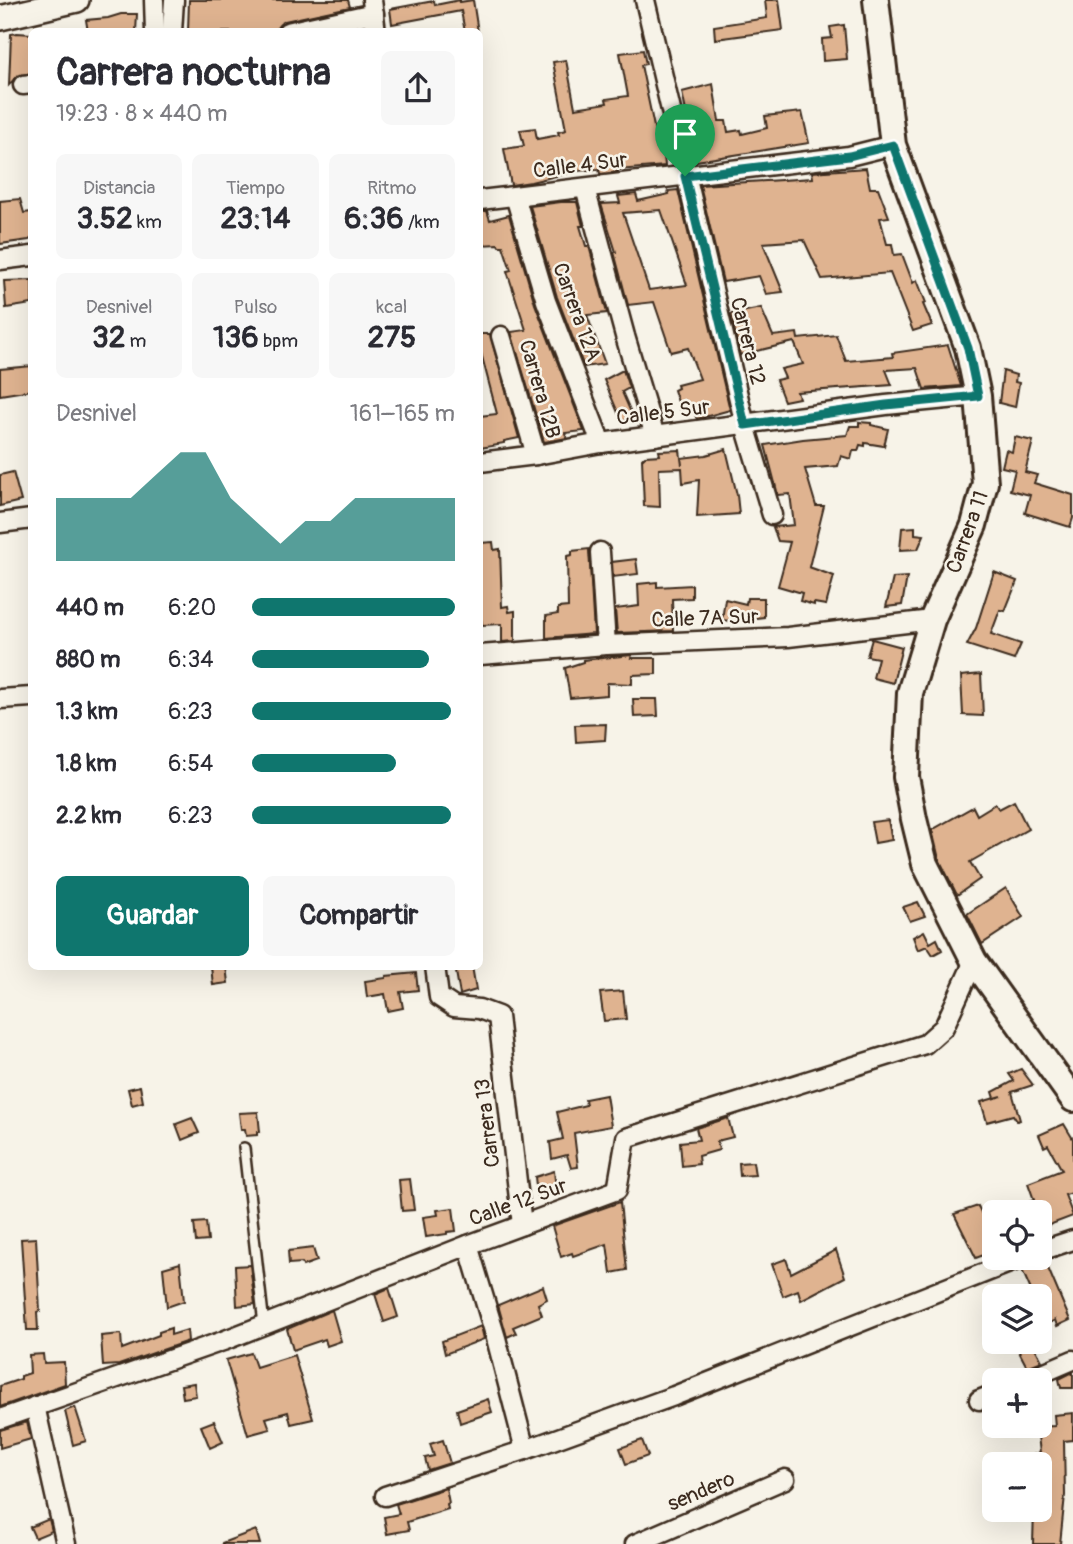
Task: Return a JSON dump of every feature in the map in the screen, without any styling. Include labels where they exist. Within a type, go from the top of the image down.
[{"type":"main road","name":"Carrera 11","points":[[878,6],[893,145],[968,348],[978,396],[985,483],[974,526],[932,620],[910,693],[906,777],[925,864],[974,961],[1073,1099]]},
{"type":"street","points":[[0,18],[77,0]]},
{"type":"street","points":[[155,0],[155,28]]},
{"type":"street","points":[[172,28],[174,0]]},
{"type":"street","points":[[645,0],[685,176]]},
{"type":"street","points":[[300,28],[373,6],[376,28]]},
{"type":"street","name":"Calle 4 Sur","points":[[483,200],[849,156],[893,145]]},
{"type":"street","name":"Carrera 12","points":[[685,176],[745,425],[772,515]]},
{"type":"street","points":[[585,188],[625,336],[656,436]]},
{"type":"street","name":"Carrera 12A","points":[[515,196],[546,301],[601,443]]},
{"type":"street","points":[[0,260],[28,256]]},
{"type":"street","name":"Carrera 12B","points":[[501,336],[536,455]]},
{"type":"street","name":"Calle 5 Sur","points":[[483,462],[886,405],[978,396]]},
{"type":"street","points":[[0,523],[28,520]]},
{"type":"street","points":[[600,552],[606,645]]},
{"type":"street","name":"Calle 7A Sur","points":[[483,655],[606,645],[788,637],[932,620]]},
{"type":"street","points":[[0,699],[28,696]]},
{"type":"street","name":"Calle 12 Sur","points":[[0,1419],[264,1325],[617,1190],[626,1138],[925,1044],[944,1027],[974,961]]},
{"type":"street","name":"Carrera 13","points":[[436,970],[439,997],[454,1007],[479,1009],[498,1016],[522,1225]]},
{"type":"street","points":[[1052,1247],[1073,1240]]},
{"type":"street","points":[[468,1245],[525,1450]]},
{"type":"street","points":[[385,1496],[525,1450],[674,1396],[992,1270]]},
{"type":"street","points":[[1052,1369],[1073,1360]]},
{"type":"street","points":[[35,1406],[66,1544]]},
{"type":"street","name":"sendero","points":[[635,1544],[785,1479]]},
{"type":"lane","points":[[244,1148],[264,1325]]},
{"type":"building","points":[[189,0],[348,0],[350,7],[285,21],[277,28],[188,28]]},
{"type":"building","points":[[473,0],[477,28],[464,28],[461,11],[392,24],[390,9],[434,1],[435,5]]},
{"type":"building","points":[[765,0],[779,0],[783,30],[715,39],[714,26],[767,18]]},
{"type":"building","points":[[121,14],[137,14],[136,28],[87,28],[86,20]]},
{"type":"building","points":[[844,25],[847,59],[823,61],[822,39],[832,38],[830,27]]},
{"type":"building","points":[[11,34],[28,34],[28,74],[17,76],[9,85]]},
{"type":"building","points":[[643,50],[646,64],[641,65],[658,146],[663,145],[665,166],[600,174],[599,169],[577,171],[511,185],[504,149],[524,146],[520,130],[535,128],[537,139],[559,135],[558,132],[566,130],[553,62],[566,60],[575,108],[607,103],[606,99],[628,96],[620,53]]},
{"type":"building","points":[[713,84],[719,121],[726,121],[728,132],[741,130],[742,134],[767,128],[765,116],[802,112],[809,143],[696,161],[682,92]]},
{"type":"building","points":[[866,168],[870,188],[878,188],[889,217],[880,218],[887,244],[892,244],[894,255],[902,254],[913,283],[917,280],[932,325],[913,331],[890,273],[822,279],[804,240],[763,243],[783,292],[766,294],[759,276],[723,282],[700,185],[813,178],[812,172]]},
{"type":"building","points":[[678,190],[730,410],[697,419],[694,412],[682,414],[674,390],[678,388],[677,385],[700,379],[688,348],[671,352],[654,302],[628,305],[601,204],[620,203],[618,196],[636,194],[638,201],[669,194],[668,191]],"holes":[[[661,210],[687,285],[649,290],[623,213]]]},
{"type":"building","points":[[20,199],[24,213],[28,212],[28,240],[0,244],[0,201]]},
{"type":"building","points":[[577,202],[583,226],[580,226],[586,246],[589,246],[607,313],[587,315],[605,364],[584,367],[557,297],[530,206]]},
{"type":"building","points":[[483,211],[487,211],[490,220],[509,215],[535,304],[584,431],[565,433],[567,438],[544,442],[511,332],[526,330],[507,271],[511,270],[503,246],[483,245]]},
{"type":"building","points":[[28,280],[28,305],[6,308],[4,281]]},
{"type":"building","points":[[761,308],[773,336],[797,333],[798,339],[836,335],[846,361],[893,357],[892,353],[948,345],[961,386],[924,389],[917,368],[886,370],[892,385],[797,392],[799,398],[784,401],[776,380],[785,378],[781,369],[803,364],[794,342],[740,355],[731,314]]},
{"type":"building","points":[[483,334],[490,334],[519,438],[483,448],[483,416],[497,414],[483,360]]},
{"type":"building","points":[[28,366],[28,391],[0,395],[0,369]]},
{"type":"building","points":[[623,370],[629,388],[622,392],[633,417],[622,422],[604,380]]},
{"type":"building","points":[[1003,371],[1016,375],[1015,382],[1019,383],[1015,407],[999,403]]},
{"type":"building","points":[[859,422],[888,429],[884,446],[865,443],[865,446],[860,445],[858,451],[853,451],[851,459],[841,456],[838,466],[805,469],[816,506],[824,506],[809,567],[834,576],[826,605],[800,601],[802,593],[778,586],[790,542],[778,541],[773,527],[794,525],[790,494],[778,495],[765,445],[847,435],[850,426],[859,426]]},
{"type":"building","points":[[1015,437],[1033,441],[1025,472],[1037,475],[1034,483],[1073,495],[1073,518],[1070,527],[1025,513],[1030,495],[1010,490],[1015,470],[1002,467],[1006,450],[1012,452]]},
{"type":"building","points":[[726,449],[739,514],[697,517],[699,480],[683,483],[682,468],[659,469],[660,507],[644,506],[642,459],[645,456],[660,455],[659,451],[680,450],[681,458]]},
{"type":"building","points":[[13,472],[21,501],[0,506],[0,475]]},
{"type":"building","points":[[915,527],[915,534],[924,535],[918,549],[900,550],[902,528]]},
{"type":"building","points":[[493,542],[494,550],[500,549],[502,607],[508,606],[509,612],[515,611],[515,641],[502,642],[502,624],[483,625],[483,543]]},
{"type":"building","points":[[589,549],[594,634],[546,638],[546,616],[558,614],[558,608],[568,607],[567,556],[572,555],[572,551]]},
{"type":"building","points":[[636,559],[638,574],[613,577],[612,562]]},
{"type":"building","points":[[994,572],[1017,581],[1005,611],[1000,610],[991,634],[1021,644],[1014,660],[967,645],[976,628]]},
{"type":"building","points":[[907,577],[902,605],[886,607],[893,578]]},
{"type":"building","points":[[657,582],[657,587],[692,585],[692,598],[672,599],[673,631],[617,633],[615,609],[639,606],[638,584]]},
{"type":"building","points":[[747,598],[764,598],[764,617],[722,620],[725,599],[746,604]]},
{"type":"building","points":[[872,639],[902,647],[893,683],[873,678],[878,658],[867,656]]},
{"type":"building","points":[[632,655],[631,658],[656,658],[656,674],[632,675],[632,684],[607,683],[607,695],[570,698],[565,668],[583,660]]},
{"type":"building","points":[[981,674],[983,716],[963,715],[961,676]]},
{"type":"building","points":[[633,699],[657,699],[658,716],[634,717]]},
{"type":"building","points":[[606,724],[605,740],[576,742],[575,725]]},
{"type":"building","points":[[1014,801],[1028,829],[970,862],[980,879],[957,895],[939,859],[932,830],[973,807],[977,815],[995,804],[999,809]]},
{"type":"building","points":[[888,820],[892,840],[875,843],[871,822]]},
{"type":"building","points":[[1006,888],[1023,917],[982,944],[967,914]]},
{"type":"building","points":[[918,902],[925,916],[910,921],[903,907]]},
{"type":"building","points":[[924,931],[930,943],[937,939],[942,950],[933,955],[927,946],[918,950],[913,937]]},
{"type":"building","points":[[211,970],[226,970],[228,983],[213,985]]},
{"type":"building","points":[[473,970],[476,990],[460,995],[456,972]]},
{"type":"building","points":[[416,973],[418,990],[400,992],[403,1008],[388,1011],[385,994],[367,997],[365,981]]},
{"type":"building","points":[[623,991],[626,1019],[604,1021],[600,993]]},
{"type":"building","points":[[1021,1069],[1033,1085],[1012,1092],[1020,1120],[1017,1121],[1013,1115],[987,1122],[981,1102],[995,1098],[993,1092],[1014,1081],[1009,1074]]},
{"type":"building","points":[[140,1086],[143,1102],[132,1105],[128,1089]]},
{"type":"building","points":[[606,1095],[611,1126],[574,1133],[578,1167],[571,1168],[567,1155],[552,1159],[550,1142],[563,1139],[557,1112],[586,1105],[585,1099]]},
{"type":"building","points":[[258,1112],[260,1132],[246,1136],[245,1129],[241,1129],[239,1113]]},
{"type":"building","points":[[192,1118],[199,1133],[182,1140],[176,1124]]},
{"type":"building","points":[[728,1118],[733,1137],[717,1141],[719,1150],[698,1156],[699,1164],[682,1166],[680,1142],[699,1140],[696,1128]]},
{"type":"building","points":[[1064,1124],[1073,1139],[1073,1193],[1065,1195],[1073,1216],[1052,1224],[1052,1200],[1034,1200],[1028,1183],[1062,1170],[1048,1145],[1044,1147],[1039,1135]]},
{"type":"building","points":[[753,1162],[755,1175],[740,1176],[739,1163]]},
{"type":"building","points":[[554,1171],[556,1189],[537,1195],[535,1177]]},
{"type":"building","points":[[410,1179],[414,1210],[402,1211],[399,1180]]},
{"type":"building","points":[[620,1202],[627,1270],[611,1273],[607,1244],[573,1256],[572,1253],[561,1257],[552,1226]]},
{"type":"building","points":[[978,1206],[982,1214],[982,1256],[976,1258],[954,1214]]},
{"type":"building","points":[[453,1208],[456,1231],[426,1237],[423,1217],[438,1215],[437,1210]]},
{"type":"building","points":[[206,1222],[208,1241],[196,1242],[194,1223]]},
{"type":"building","points":[[36,1238],[40,1311],[37,1312],[38,1330],[27,1330],[21,1239]]},
{"type":"building","points":[[313,1248],[317,1261],[303,1266],[302,1263],[289,1264],[288,1251]]},
{"type":"building","points":[[836,1250],[845,1277],[801,1300],[798,1290],[783,1296],[772,1264],[786,1259],[791,1273]]},
{"type":"building","points":[[180,1263],[184,1301],[167,1307],[163,1268]]},
{"type":"building","points":[[250,1265],[255,1304],[237,1306],[235,1266]]},
{"type":"building","points":[[1022,1270],[1049,1270],[1070,1320],[1057,1326],[1055,1320],[1052,1322],[1052,1284],[1028,1284]]},
{"type":"building","points":[[543,1286],[547,1299],[538,1304],[542,1315],[513,1327],[516,1333],[507,1337],[498,1305]]},
{"type":"building","points":[[389,1288],[398,1317],[384,1322],[375,1294]]},
{"type":"building","points":[[332,1310],[341,1341],[327,1346],[325,1339],[293,1350],[287,1329]]},
{"type":"building","points":[[481,1326],[484,1339],[445,1354],[442,1341]]},
{"type":"building","points":[[171,1328],[171,1335],[187,1330],[188,1341],[119,1365],[103,1366],[101,1336],[121,1334],[122,1349]]},
{"type":"building","points":[[251,1353],[256,1367],[294,1355],[313,1419],[291,1424],[288,1412],[266,1418],[270,1429],[248,1435],[226,1360]]},
{"type":"building","points":[[43,1354],[44,1363],[64,1362],[65,1384],[0,1407],[0,1386],[30,1373],[29,1355]]},
{"type":"building","points":[[1020,1354],[1038,1354],[1042,1361],[1027,1367]]},
{"type":"building","points":[[1073,1372],[1073,1388],[1061,1388],[1059,1379]]},
{"type":"building","points":[[194,1383],[196,1396],[183,1398],[181,1385]]},
{"type":"building","points":[[488,1399],[492,1412],[460,1423],[457,1410]]},
{"type":"building","points":[[75,1407],[86,1441],[73,1445],[65,1411]]},
{"type":"building","points":[[1073,1413],[1073,1440],[1064,1441],[1065,1495],[1060,1544],[1033,1544],[1034,1522],[1052,1522],[1052,1452],[1040,1452],[1038,1438],[1052,1438],[1054,1415]]},
{"type":"building","points":[[214,1421],[223,1442],[210,1448],[201,1426]]},
{"type":"building","points":[[27,1422],[31,1439],[0,1448],[0,1430]]},
{"type":"building","points":[[443,1440],[450,1463],[428,1470],[425,1458],[434,1456],[430,1444]]},
{"type":"building","points":[[642,1440],[648,1456],[626,1464],[620,1448]]},
{"type":"building","points":[[446,1488],[448,1509],[407,1522],[409,1530],[387,1534],[384,1517],[399,1514],[396,1504]]},
{"type":"building","points":[[49,1519],[52,1531],[35,1538],[30,1527]]},
{"type":"building","points":[[256,1530],[260,1544],[222,1544],[222,1543]]},
{"type":"route","points":[[893,145],[968,348],[978,396],[886,405],[745,425],[685,176],[849,156],[893,145]]}]
